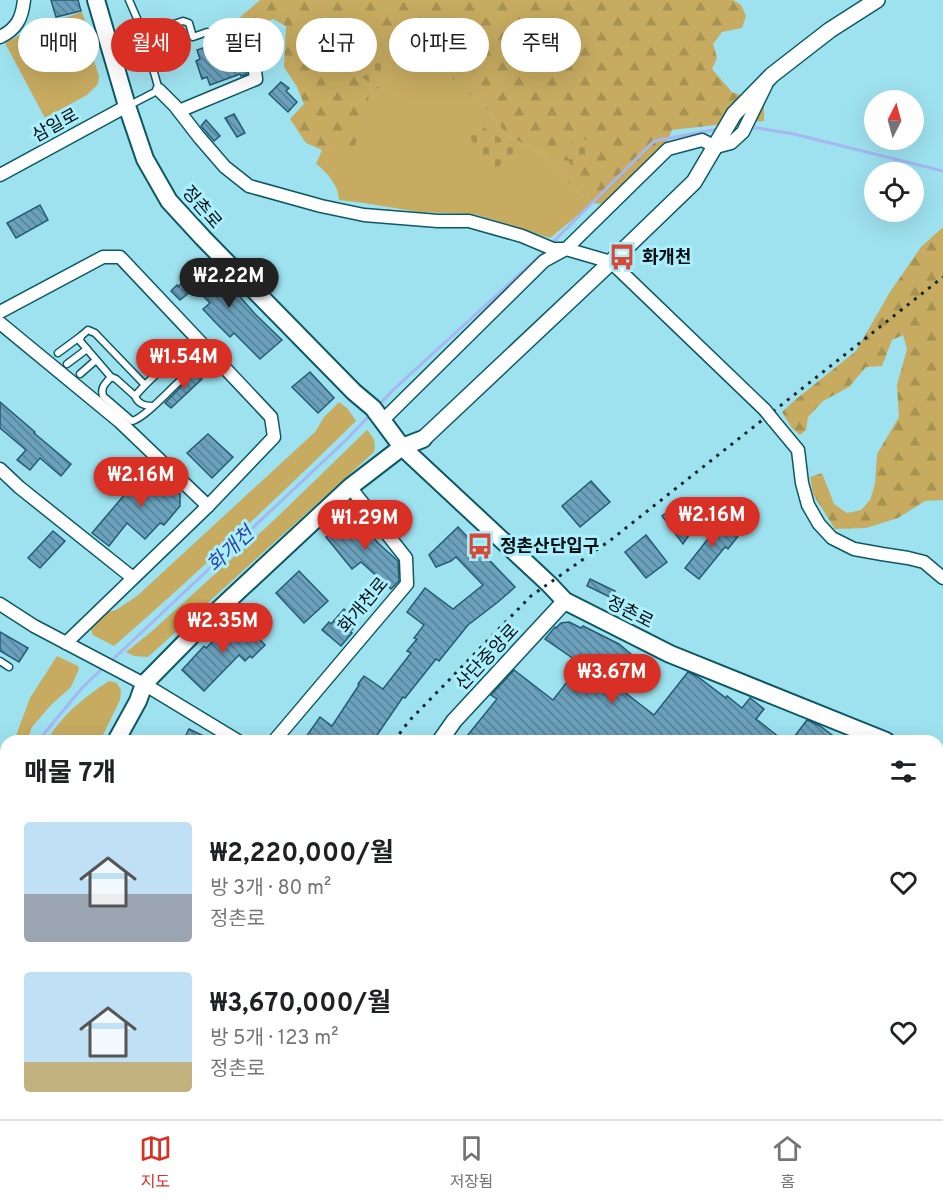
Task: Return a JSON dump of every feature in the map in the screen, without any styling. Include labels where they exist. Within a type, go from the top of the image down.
[{"type":"main road","name":"정촌로","points":[[96,0],[145,159],[169,201],[378,415],[402,447],[565,601],[670,654],[871,735]]},
{"type":"main road","points":[[119,735],[138,701],[140,682],[350,487],[402,447],[423,439]]},
{"type":"street","points":[[0,37],[11,32],[23,13],[24,0]]},
{"type":"street","points":[[423,439],[694,182],[718,142],[742,116],[772,75],[830,30],[877,0]]},
{"type":"street","points":[[179,111],[256,79],[255,72]]},
{"type":"street","points":[[159,90],[225,167],[249,186],[364,215],[469,221],[611,262],[765,410],[798,450],[802,483],[808,505],[819,524],[832,538],[854,549],[924,562],[943,578]]},
{"type":"street","name":"삼일로","points":[[0,175],[127,106]]},
{"type":"street","points":[[378,415],[544,261],[554,247],[668,149],[702,140],[731,143],[743,132],[742,116]]},
{"type":"street","points":[[0,312],[103,257],[120,257],[272,417],[274,437],[208,506],[66,643]]},
{"type":"street","points":[[0,323],[119,421],[208,506]]},
{"type":"street","points":[[0,469],[19,487],[133,578]]},
{"type":"street","name":"화개천로","points":[[279,735],[407,584],[406,558],[350,487]]},
{"type":"street","name":"산단중앙로","points":[[444,735],[454,721],[565,601]]},
{"type":"street","points":[[0,604],[34,626],[140,682],[228,735]]},
{"type":"lane","points":[[129,0],[137,18]]},
{"type":"lane","points":[[191,30],[193,37],[203,33]]},
{"type":"lane","points":[[127,106],[159,90],[154,72]]},
{"type":"lane","points":[[58,353],[88,330],[95,333],[145,385]]},
{"type":"lane","points":[[81,336],[80,341],[111,377],[135,396],[141,404],[153,406]]},
{"type":"lane","points":[[65,348],[84,371],[96,360]]},
{"type":"lane","points":[[67,364],[72,356],[87,349]]},
{"type":"lane","points":[[111,377],[103,385],[101,391],[103,396],[132,421],[142,416],[191,370],[193,366],[191,358],[184,354],[176,357],[135,396]]},
{"type":"lane","points":[[192,363],[204,374],[218,360]]},
{"type":"lane","points":[[168,365],[181,369],[182,379]]},
{"type":"lane","points":[[141,404],[142,416]]},
{"type":"lane","points":[[0,661],[9,667]]},
{"type":"green space","points":[[260,0],[733,0],[741,5],[746,16],[742,28],[722,32],[713,44],[717,58],[712,69],[732,92],[764,104],[764,121],[672,130],[664,149],[650,164],[601,204],[593,203],[577,192],[538,152],[506,134],[492,114],[445,72],[489,72],[489,18],[389,18],[389,43],[382,47],[377,61],[377,18],[296,18],[296,72],[373,72],[366,119],[352,153],[322,150],[306,143],[290,119],[304,104],[297,87],[284,67],[286,26],[284,18],[239,18]]},
{"type":"green space","points":[[82,12],[84,18],[64,18]]},
{"type":"green space","points":[[18,36],[18,67],[5,43]]},
{"type":"green space","points":[[389,43],[389,72],[445,72],[492,114],[506,134],[538,152],[577,192],[593,203],[550,238],[474,214],[419,212],[339,200],[332,180],[316,164],[322,150],[352,152],[374,72],[377,72],[382,47]]},
{"type":"green space","points":[[377,55],[389,60],[389,70],[384,83],[378,89],[359,75],[361,72],[377,72]]},
{"type":"green space","points":[[20,72],[98,72],[98,84],[87,95],[45,118]]},
{"type":"green space","points":[[482,126],[516,150],[499,166],[486,171],[470,136]]},
{"type":"green space","points":[[575,138],[588,140],[596,146],[594,158],[578,168],[570,164],[565,150]]},
{"type":"green space","points":[[943,227],[943,500],[925,501],[898,518],[866,528],[835,529],[813,494],[810,477],[822,473],[834,504],[847,513],[861,510],[870,500],[875,484],[877,454],[899,417],[897,385],[907,349],[903,335],[892,340],[882,366],[866,367],[849,387],[823,401],[808,417],[806,430],[800,435],[792,428],[782,412],[856,351],[890,292],[921,247]]},
{"type":"green space","points":[[339,402],[347,408],[356,421],[267,507],[114,646],[93,635],[89,625],[104,613],[116,610],[137,596],[315,432],[324,417]]},
{"type":"green space","points":[[367,430],[374,440],[374,452],[148,657],[134,656],[126,652],[271,523]]},
{"type":"green space","points":[[57,656],[78,666],[79,669],[71,687],[50,706],[32,727],[29,735],[16,735],[30,698]]},
{"type":"green space","points":[[109,681],[117,683],[121,690],[120,700],[103,735],[51,735],[74,707]]},
{"type":"building","points":[[51,0],[78,0],[81,11],[56,17]]},
{"type":"building","points":[[203,48],[203,72],[247,72],[247,74],[241,76],[240,74],[210,85],[207,77],[202,79],[196,61],[200,59],[197,50]]},
{"type":"building","points":[[281,82],[289,88],[286,91],[297,102],[288,112],[269,94]]},
{"type":"building","points":[[234,114],[245,133],[237,137],[225,118]]},
{"type":"building","points":[[206,120],[220,136],[214,141],[201,126]]},
{"type":"building","points":[[40,205],[48,220],[16,238],[7,223]]},
{"type":"building","points":[[202,259],[282,340],[260,359],[234,333],[230,337],[203,309],[210,303],[195,288],[180,300],[171,291],[177,285],[178,287]]},
{"type":"building","points":[[310,372],[334,398],[318,413],[292,387]]},
{"type":"building","points":[[195,373],[202,379],[171,408],[165,403]]},
{"type":"building","points":[[0,402],[71,464],[61,476],[40,458],[30,470],[17,460],[26,450],[0,428]]},
{"type":"building","points":[[208,434],[233,457],[212,478],[187,453]]},
{"type":"building","points":[[148,467],[180,494],[180,506],[164,525],[160,523],[145,539],[127,523],[109,546],[92,533]]},
{"type":"building","points":[[591,481],[610,502],[580,527],[562,506]]},
{"type":"building","points":[[680,503],[698,527],[691,532],[683,544],[662,516]]},
{"type":"building","points":[[349,518],[359,520],[378,543],[398,561],[399,581],[391,589],[361,562],[352,569],[326,537]]},
{"type":"building","points":[[715,518],[739,535],[728,549],[725,547],[699,579],[685,568],[711,535],[705,530]]},
{"type":"building","points":[[458,527],[515,587],[468,625],[439,661],[436,659],[405,698],[403,697],[377,735],[307,735],[320,717],[332,726],[364,676],[383,689],[411,653],[407,651],[417,639],[414,638],[424,625],[407,612],[425,588],[453,609],[483,585],[456,557],[436,567],[429,555]]},
{"type":"building","points":[[53,531],[65,541],[40,568],[28,558]]},
{"type":"building","points":[[646,535],[667,562],[646,578],[625,552]]},
{"type":"building","points":[[299,571],[328,601],[304,623],[276,593]]},
{"type":"building","points":[[590,579],[615,591],[610,597],[587,586]]},
{"type":"building","points":[[344,609],[357,624],[341,646],[322,630],[329,622],[331,624]]},
{"type":"building","points":[[238,617],[265,645],[252,658],[250,656],[245,661],[239,655],[204,691],[182,670],[204,646],[206,648]]},
{"type":"building","points":[[569,622],[581,628],[583,626],[619,644],[631,654],[610,681],[654,715],[688,672],[742,708],[750,698],[764,709],[756,719],[776,735],[468,735],[497,699],[491,695],[514,670],[553,700],[581,664],[545,639],[561,623]]},
{"type":"building","points":[[0,632],[28,648],[19,662],[0,651]]},
{"type":"building","points":[[807,720],[832,735],[796,735]]},
{"type":"building","points":[[189,729],[202,735],[186,735]]},
{"type":"waterway","name":"화개천","points":[[749,128],[794,134],[943,171]]},
{"type":"waterway","name":"화개천","points":[[550,245],[654,141],[718,129]]},
{"type":"waterway","name":"화개천","points":[[379,405],[546,250]]},
{"type":"waterway","name":"화개천","points":[[110,662],[371,414]]},
{"type":"waterway","name":"화개천","points":[[43,735],[82,688],[105,666]]},
{"type":"railway","points":[[398,735],[409,721],[531,596],[612,539],[943,277]]},
{"type":"place","name":"화개천","points":[[622,257]]},
{"type":"place","name":"정촌산단입구","points":[[480,546]]}]
